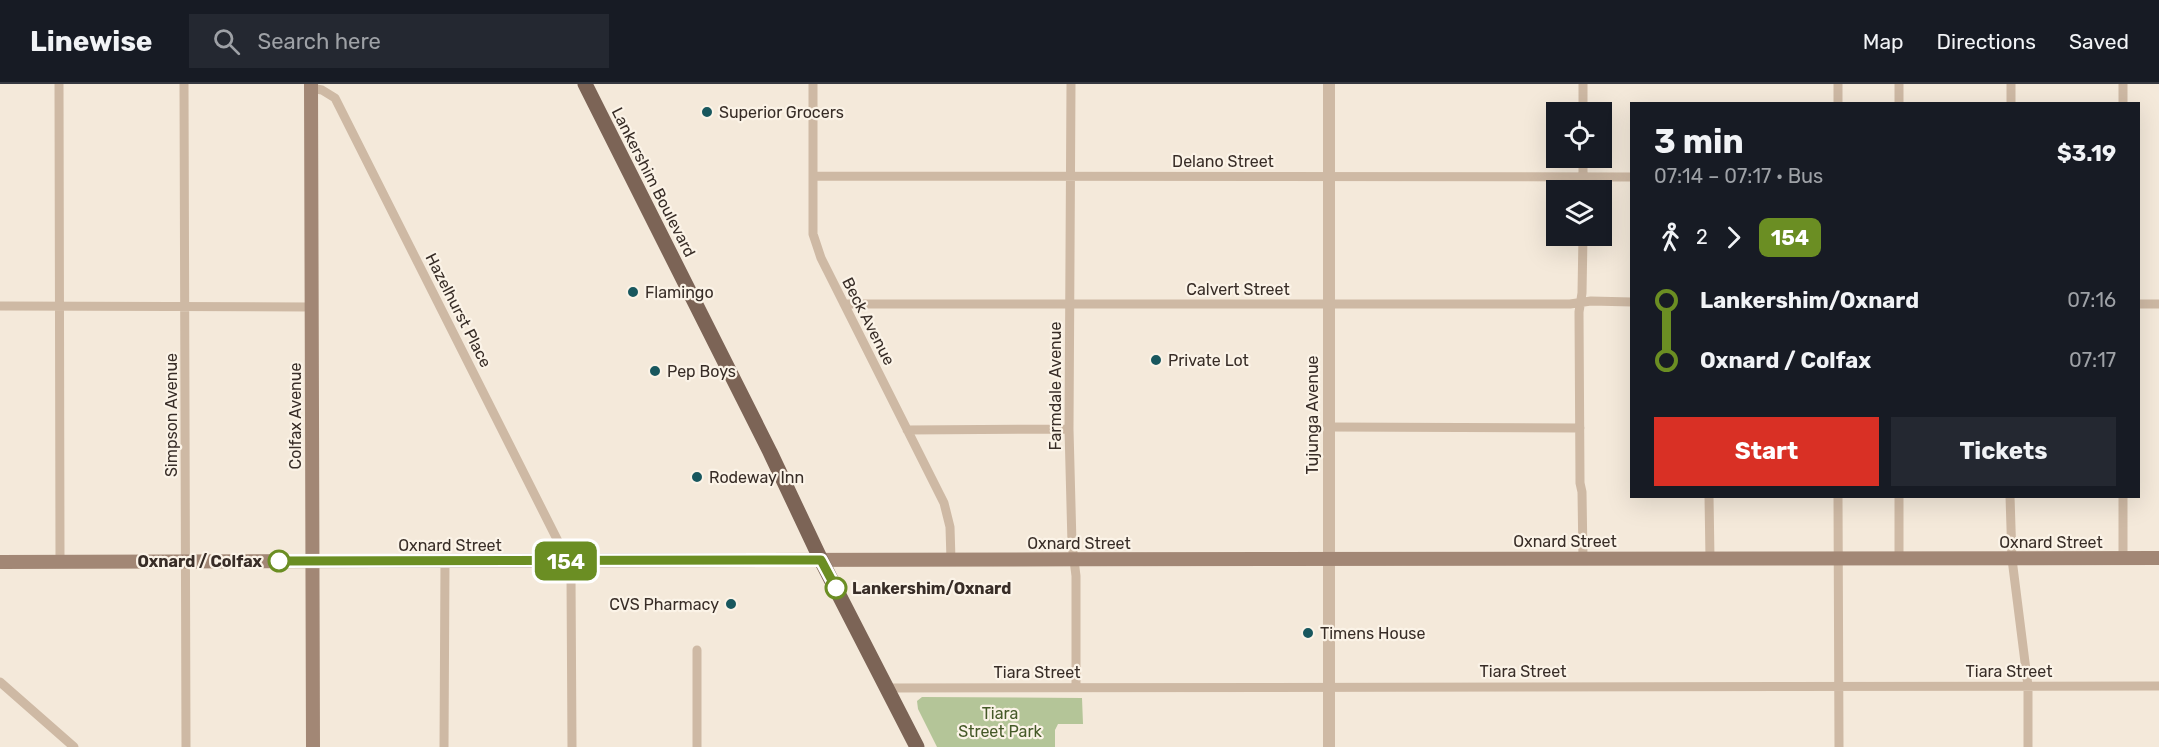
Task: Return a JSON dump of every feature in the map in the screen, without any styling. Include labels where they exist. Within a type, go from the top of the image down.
[{"type":"main road","name":"Lankershim Boulevard","points":[[585,84],[770,452],[821,560],[917,747]]},
{"type":"main road","name":"Colfax Avenue","points":[[311,86],[313,747]]},
{"type":"main road","name":"Oxnard Street","points":[[0,562],[1328,557],[2159,558]]},
{"type":"street","points":[[59,84],[60,562]]},
{"type":"street","name":"Simpson Avenue","points":[[184,84],[186,747]]},
{"type":"street","name":"Beck Avenue","points":[[813,84],[813,234],[821,258],[944,503],[950,527],[951,560]]},
{"type":"street","name":"Farmdale Avenue","points":[[1071,84],[1069,429],[1073,559],[1076,576],[1076,687]]},
{"type":"street","name":"Tujunga Avenue","points":[[1329,84],[1329,747]]},
{"type":"street","points":[[1583,84],[1583,102]]},
{"type":"street","points":[[1838,84],[1838,102]]},
{"type":"street","points":[[1899,84],[1899,102]]},
{"type":"street","points":[[2011,84],[2011,102]]},
{"type":"street","points":[[2123,84],[2123,102]]},
{"type":"street","name":"Hazelhurst Place","points":[[311,86],[335,98],[567,561],[571,576],[572,747]]},
{"type":"street","points":[[1583,168],[1583,177]]},
{"type":"street","name":"Delano Street","points":[[813,176],[1630,177]]},
{"type":"street","points":[[1582,246],[1580,428],[1582,558]]},
{"type":"street","name":"Calvert Street","points":[[844,304],[1630,302]]},
{"type":"street","points":[[2140,304],[2159,304]]},
{"type":"street","points":[[0,306],[311,307]]},
{"type":"street","points":[[1329,427],[1580,428]]},
{"type":"street","points":[[908,430],[1069,429]]},
{"type":"street","points":[[1710,498],[1710,558]]},
{"type":"street","points":[[1838,498],[1839,747]]},
{"type":"street","points":[[1899,498],[1899,559]]},
{"type":"street","points":[[2010,498],[2012,559],[2028,686],[2028,747]]},
{"type":"street","points":[[2122,498],[2123,558]]},
{"type":"street","points":[[444,747],[445,561]]},
{"type":"street","points":[[697,650],[697,747]]},
{"type":"street","points":[[0,682],[74,747]]},
{"type":"street","name":"Tiara Street","points":[[887,688],[2159,686]]},
{"type":"green space","name":"Tiara Street Park","points":[[922,697],[1082,698],[1083,724],[1058,724],[1055,730],[1055,747],[937,747],[918,709],[917,701]]},
{"type":"bus line","name":"154","points":[[279,561],[821,560],[836,588]]},
{"type":"place","name":"Superior Grocers","points":[[707,112]]},
{"type":"place","name":"Flamingo","points":[[633,292]]},
{"type":"place","name":"Private Lot","points":[[1156,360]]},
{"type":"place","name":"Pep Boys","points":[[655,371]]},
{"type":"place","name":"Rodeway Inn","points":[[697,477]]},
{"type":"place","name":"Oxnard / Colfax","points":[[279,561]]},
{"type":"place","name":"Lankershim/Oxnard","points":[[836,588]]},
{"type":"place","name":"CVS Pharmacy","points":[[731,604]]},
{"type":"place","name":"Timens House","points":[[1308,633]]}]
